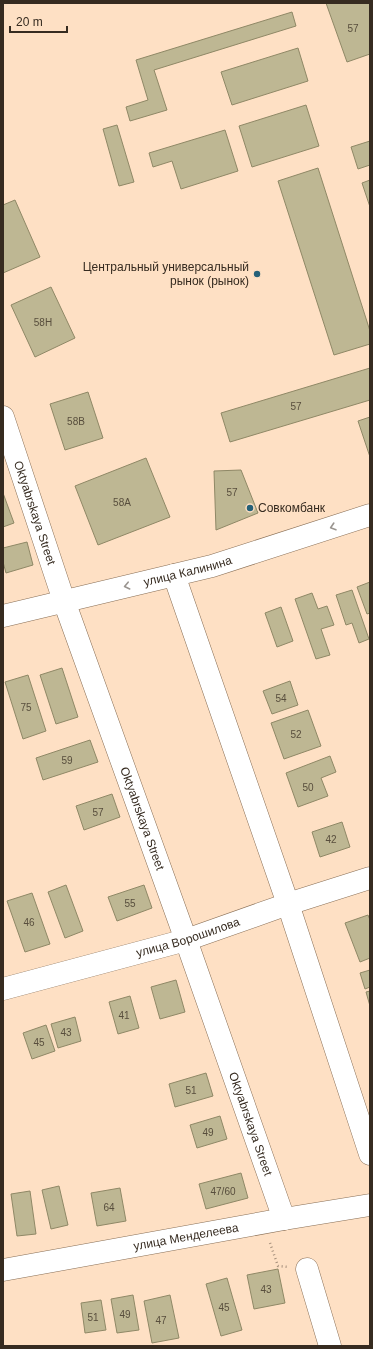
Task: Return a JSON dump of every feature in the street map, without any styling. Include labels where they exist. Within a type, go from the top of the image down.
[{"type":"street","name":"Oktyabrskaya Street","points":[[3,417],[64,601],[186,940],[274,1221]]},
{"type":"street","name":"улица Калинина","points":[[3,616],[212,566],[370,515]]},
{"type":"street","points":[[174,575],[288,904],[370,1154]]},
{"type":"street","name":"улица Ворошилова","points":[[3,989],[186,940],[288,904],[370,878]]},
{"type":"street","name":"улица Менделеева","points":[[3,1270],[274,1221],[370,1206]]},
{"type":"street","points":[[307,1269],[330,1346]]},
{"type":"path","points":[[274,1221],[278,1266],[307,1269]]},
{"type":"building","points":[[326,3],[370,3],[370,54],[347,62]]},
{"type":"building","points":[[292,12],[296,26],[154,70],[167,110],[130,121],[126,107],[148,100],[136,60]]},
{"type":"building","points":[[298,48],[308,81],[232,105],[221,72]]},
{"type":"building","points":[[306,105],[319,146],[252,167],[239,126]]},
{"type":"building","points":[[117,125],[134,182],[119,186],[103,129]]},
{"type":"building","points":[[225,130],[238,171],[181,189],[172,161],[153,167],[149,153]]},
{"type":"building","points":[[370,141],[370,165],[358,169],[351,147]]},
{"type":"building","points":[[318,168],[370,331],[370,344],[334,355],[278,181]]},
{"type":"building","points":[[370,180],[370,207],[362,183]]},
{"type":"building","points":[[15,200],[40,257],[3,273],[3,205]]},
{"type":"building","points":[[51,287],[75,338],[35,357],[11,305]]},
{"type":"building","points":[[370,368],[370,400],[230,442],[221,413]]},
{"type":"building","points":[[88,392],[103,438],[65,450],[50,404]]},
{"type":"building","points":[[370,417],[370,457],[358,421]]},
{"type":"building","points":[[146,458],[170,517],[98,545],[75,486]]},
{"type":"building","points":[[241,470],[258,513],[216,530],[214,471]]},
{"type":"building","points":[[3,493],[14,523],[3,527]]},
{"type":"building","points":[[27,542],[33,565],[6,573],[3,562],[3,548]]},
{"type":"building","points":[[370,582],[370,613],[367,614],[357,587]]},
{"type":"building","points":[[352,590],[369,639],[359,643],[352,623],[346,625],[336,595]]},
{"type":"building","points":[[312,593],[318,609],[327,606],[334,625],[321,629],[330,655],[316,659],[295,599]]},
{"type":"building","points":[[281,607],[293,641],[277,647],[265,613]]},
{"type":"building","points":[[62,668],[78,717],[56,724],[40,675]]},
{"type":"building","points":[[28,675],[46,731],[23,739],[5,682]]},
{"type":"building","points":[[290,681],[298,705],[272,714],[263,691]]},
{"type":"building","points":[[308,710],[321,746],[284,759],[271,723]]},
{"type":"building","points":[[90,740],[98,762],[43,780],[36,758]]},
{"type":"building","points":[[330,756],[336,772],[321,778],[328,796],[298,807],[286,773]]},
{"type":"building","points":[[112,794],[120,817],[84,830],[76,806]]},
{"type":"building","points":[[342,822],[350,847],[320,857],[312,832]]},
{"type":"building","points":[[66,885],[83,931],[65,938],[48,892]]},
{"type":"building","points":[[144,885],[152,908],[117,921],[108,897]]},
{"type":"building","points":[[32,893],[50,944],[25,952],[7,901]]},
{"type":"building","points":[[368,915],[370,920],[370,958],[360,962],[345,923]]},
{"type":"building","points":[[370,970],[370,987],[365,989],[360,973]]},
{"type":"building","points":[[176,980],[185,1012],[160,1019],[151,987]]},
{"type":"building","points":[[370,991],[370,1006],[366,992]]},
{"type":"building","points":[[130,996],[139,1028],[118,1034],[109,1002]]},
{"type":"building","points":[[75,1017],[81,1041],[58,1048],[51,1024]]},
{"type":"building","points":[[46,1025],[55,1051],[32,1059],[23,1033]]},
{"type":"building","points":[[206,1073],[213,1096],[175,1107],[169,1084]]},
{"type":"building","points":[[220,1116],[227,1139],[197,1148],[190,1125]]},
{"type":"building","points":[[241,1173],[248,1198],[206,1209],[199,1184]]},
{"type":"building","points":[[59,1186],[68,1225],[51,1229],[42,1190]]},
{"type":"building","points":[[120,1188],[126,1221],[97,1226],[91,1193]]},
{"type":"building","points":[[30,1191],[36,1234],[17,1236],[11,1194]]},
{"type":"building","points":[[278,1269],[285,1303],[254,1309],[247,1275]]},
{"type":"building","points":[[227,1278],[242,1330],[221,1336],[206,1284]]},
{"type":"building","points":[[133,1295],[139,1330],[117,1333],[111,1299]]},
{"type":"building","points":[[170,1295],[179,1338],[152,1343],[144,1301]]},
{"type":"building","points":[[101,1300],[106,1330],[85,1333],[81,1303]]},
{"type":"place","name":"Центральный универсальный рынок (рынок)","points":[[257,274]]},
{"type":"place","name":"Совкомбанк","points":[[250,508]]}]
